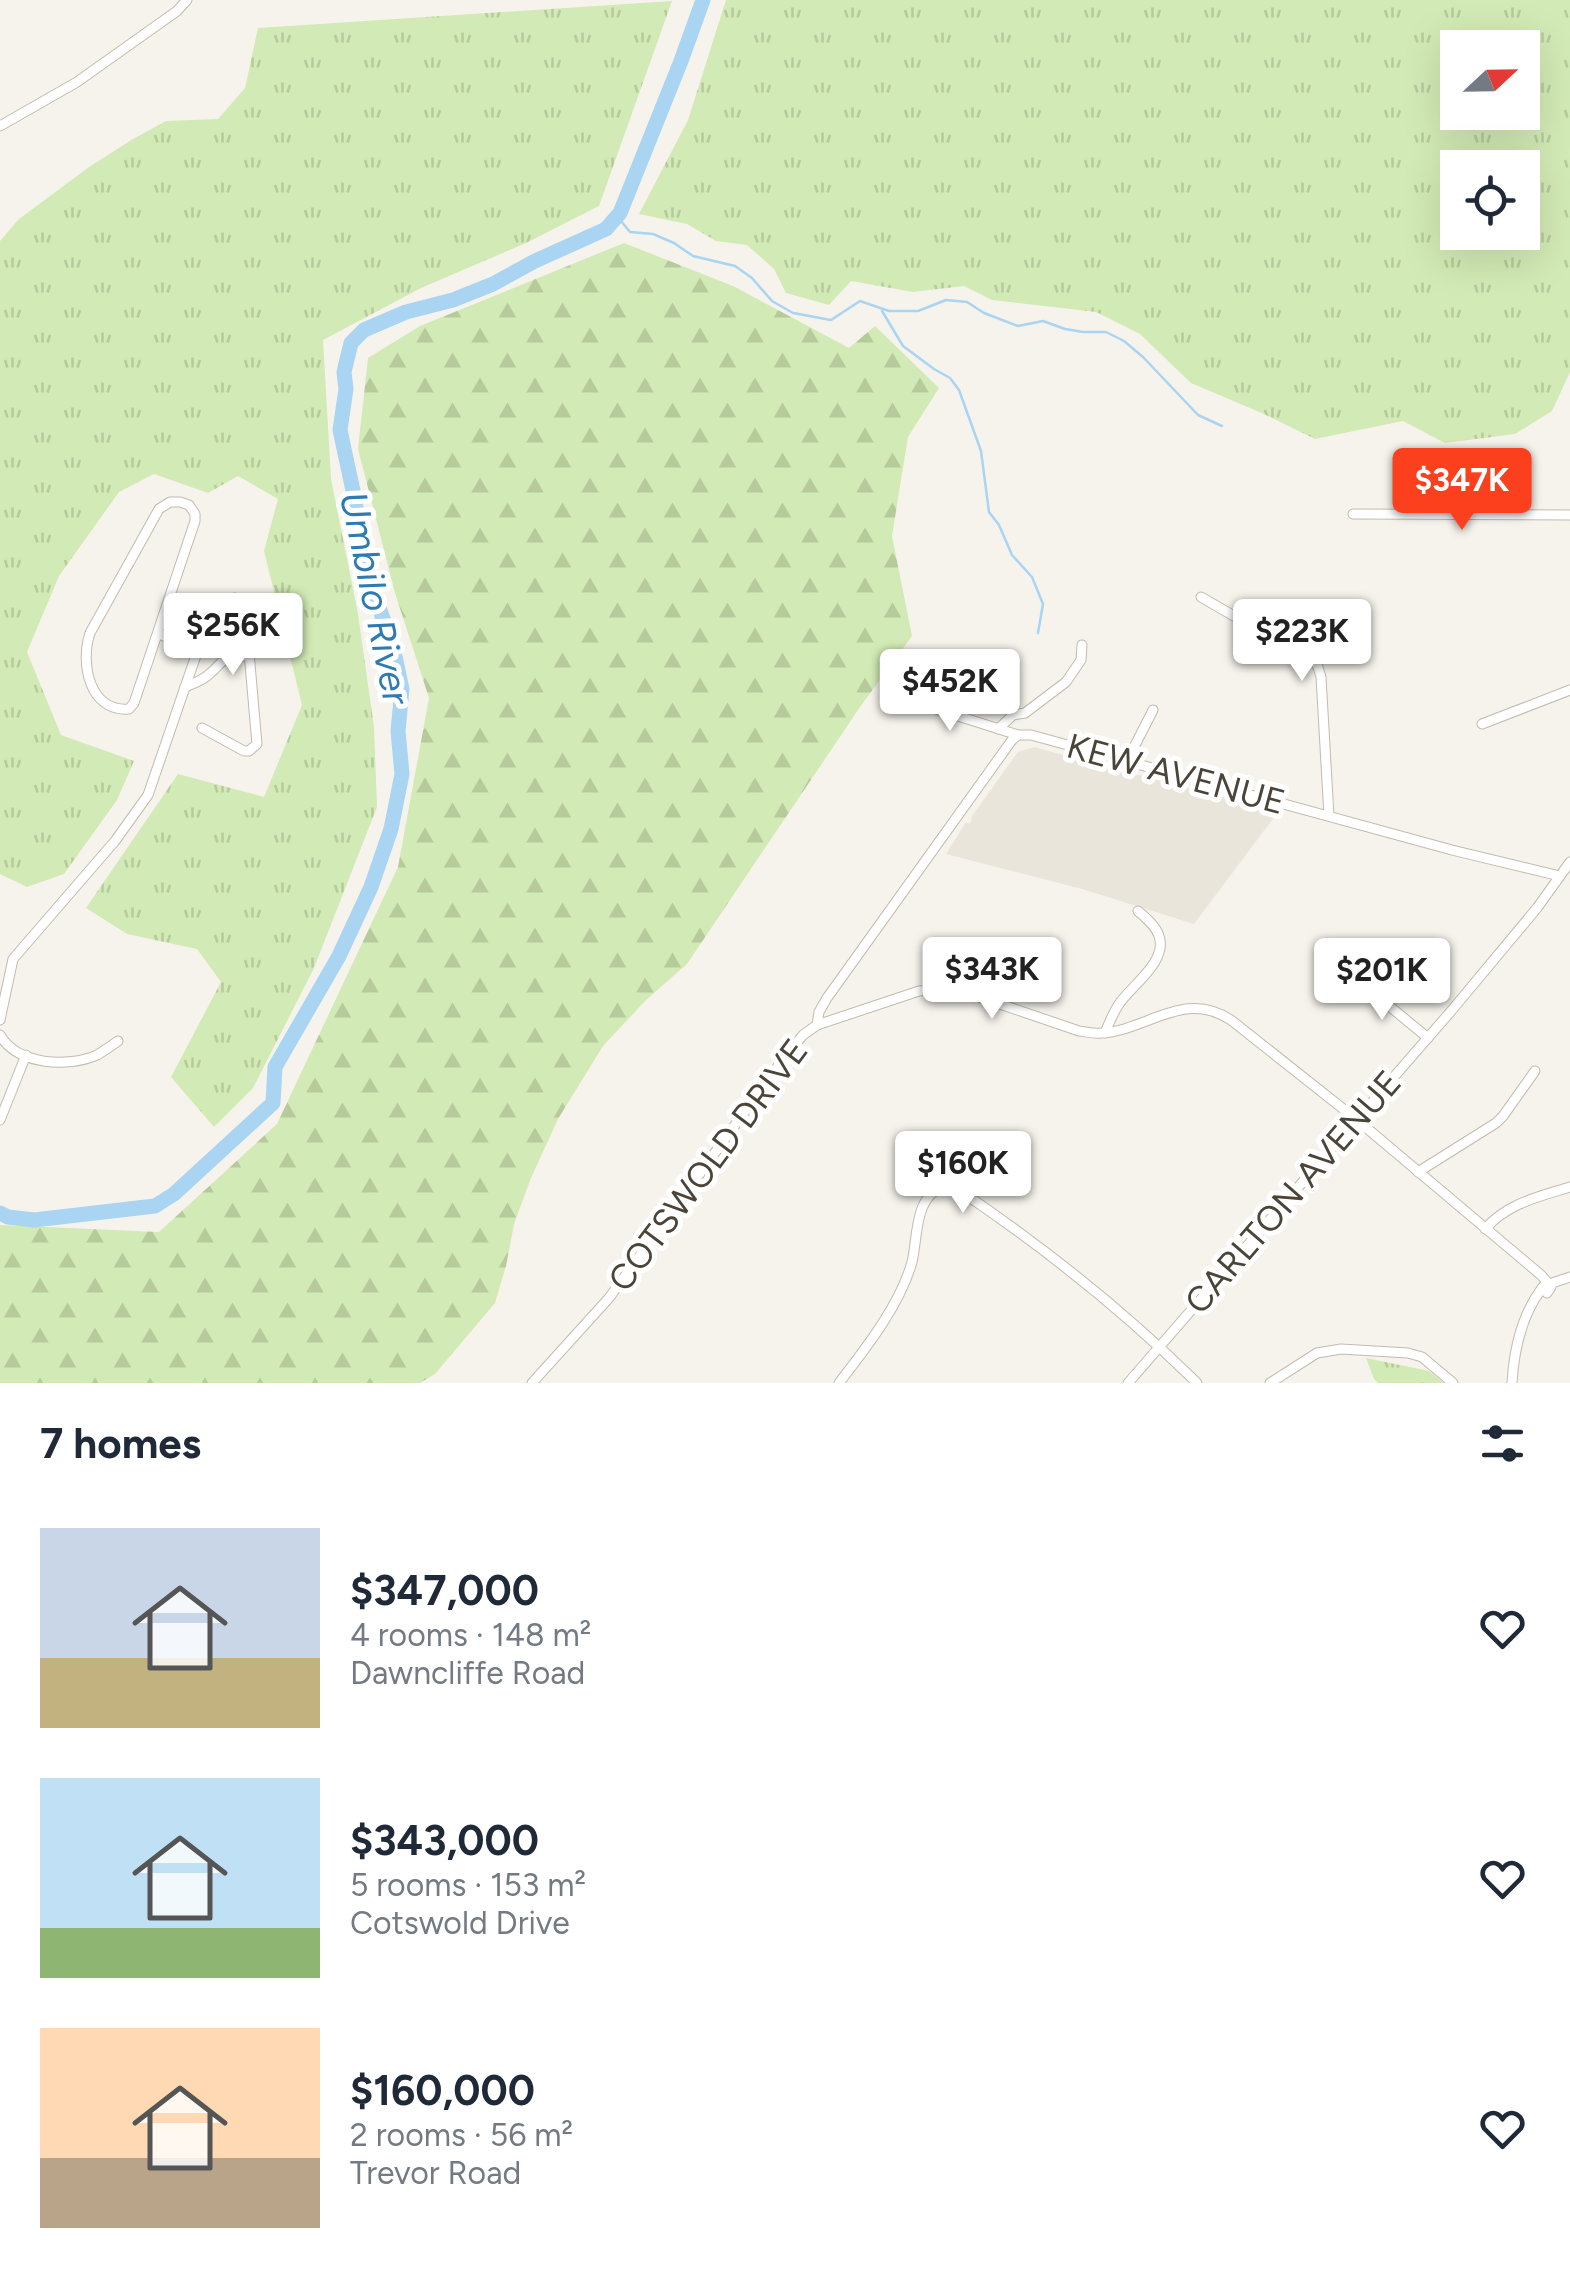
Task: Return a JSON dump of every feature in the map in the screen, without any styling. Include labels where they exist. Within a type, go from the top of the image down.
[{"type":"street","points":[[0,126],[77,82],[187,0]]},
{"type":"street","points":[[170,502],[186,503],[192,508],[195,521],[159,634],[134,704],[123,710],[102,700],[94,692],[87,669],[86,644],[90,633],[159,509],[170,502]]},
{"type":"street","points":[[1353,514],[1570,515]]},
{"type":"street","points":[[1201,597],[1316,664],[1321,677],[1329,816]]},
{"type":"street","points":[[202,728],[244,751],[257,744],[245,620],[236,598]]},
{"type":"street","points":[[0,1020],[13,960],[143,804],[154,782],[204,632]]},
{"type":"street","points":[[159,634],[198,650]]},
{"type":"street","points":[[998,729],[1066,682],[1081,660],[1082,645]]},
{"type":"street","points":[[185,687],[204,679],[228,656],[249,656]]},
{"type":"street","points":[[1482,724],[1570,690]]},
{"type":"street","points":[[896,693],[1018,735]]},
{"type":"street","points":[[1127,761],[1153,710]]},
{"type":"street","name":"KEW AVENUE","points":[[818,1024],[826,998],[1018,735],[1031,735],[1560,876]]},
{"type":"street","name":"CARLTON AVENUE","points":[[1128,1383],[1428,1038],[1570,862]]},
{"type":"street","points":[[1105,1033],[1121,1001],[1157,959],[1160,950],[1154,926],[1138,911]]},
{"type":"street","points":[[0,954],[13,960]]},
{"type":"street","points":[[1359,980],[1428,1038]]},
{"type":"street","name":"COTSWOLD DRIVE","points":[[532,1383],[609,1298],[810,1028],[919,991],[940,989],[962,991],[1079,1031],[1105,1033],[1172,1011],[1214,1011],[1231,1020],[1356,1119],[1531,1268],[1546,1288]]},
{"type":"street","points":[[0,1035],[26,1056],[49,1062],[95,1056],[118,1042]]},
{"type":"street","points":[[0,1120],[26,1056]]},
{"type":"street","points":[[1418,1172],[1496,1124],[1535,1071]]},
{"type":"street","points":[[839,1383],[898,1298],[912,1261],[925,1202],[930,1194],[944,1187],[962,1192],[1071,1270],[1198,1383]]},
{"type":"street","points":[[1485,1229],[1496,1216],[1516,1204],[1570,1188]]},
{"type":"street","points":[[1512,1383],[1515,1345],[1532,1308],[1546,1288],[1570,1279]]},
{"type":"street","points":[[1270,1383],[1317,1353],[1341,1349],[1422,1356],[1452,1383]]},
{"type":"shaded area","points":[[1034,747],[1278,812],[1194,924],[1082,889],[946,854],[1018,752]]},
{"type":"green space","points":[[726,0],[1570,0],[1570,372],[1552,411],[1515,434],[1445,443],[1403,421],[1315,439],[1191,383],[1140,334],[1096,312],[992,300],[964,286],[913,292],[851,281],[829,305],[786,293],[774,269],[747,245],[716,241],[687,224],[639,214],[688,120]]},
{"type":"green space","points":[[672,1],[599,206],[526,243],[421,288],[323,340],[331,479],[358,614],[374,727],[377,807],[314,968],[253,1088],[214,1127],[171,1077],[221,982],[197,949],[127,934],[86,908],[178,774],[264,797],[302,705],[264,551],[278,499],[238,476],[208,493],[154,474],[119,492],[59,576],[27,652],[61,735],[134,761],[117,800],[64,874],[27,887],[0,874],[0,241],[19,219],[133,139],[166,121],[218,119],[245,88],[258,28]]},
{"type":"green space","points":[[624,243],[733,286],[849,348],[875,326],[939,388],[908,437],[892,536],[912,636],[687,964],[603,1046],[558,1119],[531,1178],[514,1224],[495,1303],[435,1374],[420,1383],[0,1383],[0,1225],[159,1232],[277,1124],[398,867],[429,698],[395,593],[358,449],[368,358],[420,326]]},
{"type":"green space","points":[[1366,1358],[1429,1371],[1444,1383],[1378,1383]]},
{"type":"waterway","name":"Umbilo River","points":[[0,1213],[34,1220],[155,1206],[174,1194],[273,1103],[275,1067],[339,956],[371,887],[391,829],[402,774],[398,731],[402,689],[393,647],[365,568],[340,430],[346,389],[344,372],[351,343],[364,330],[493,284],[606,229],[620,213],[703,0]]},
{"type":"waterway","points":[[614,220],[621,221],[630,232],[653,234],[693,256],[735,266],[772,301],[793,313],[831,320],[860,301],[889,311],[918,311],[946,300],[967,302],[1018,326],[1043,321],[1065,329],[1106,332],[1143,357],[1198,415],[1222,426]]},
{"type":"waterway","points":[[882,311],[903,346],[950,378],[959,390],[981,451],[989,512],[1012,555],[1032,577],[1043,604],[1038,633]]}]
